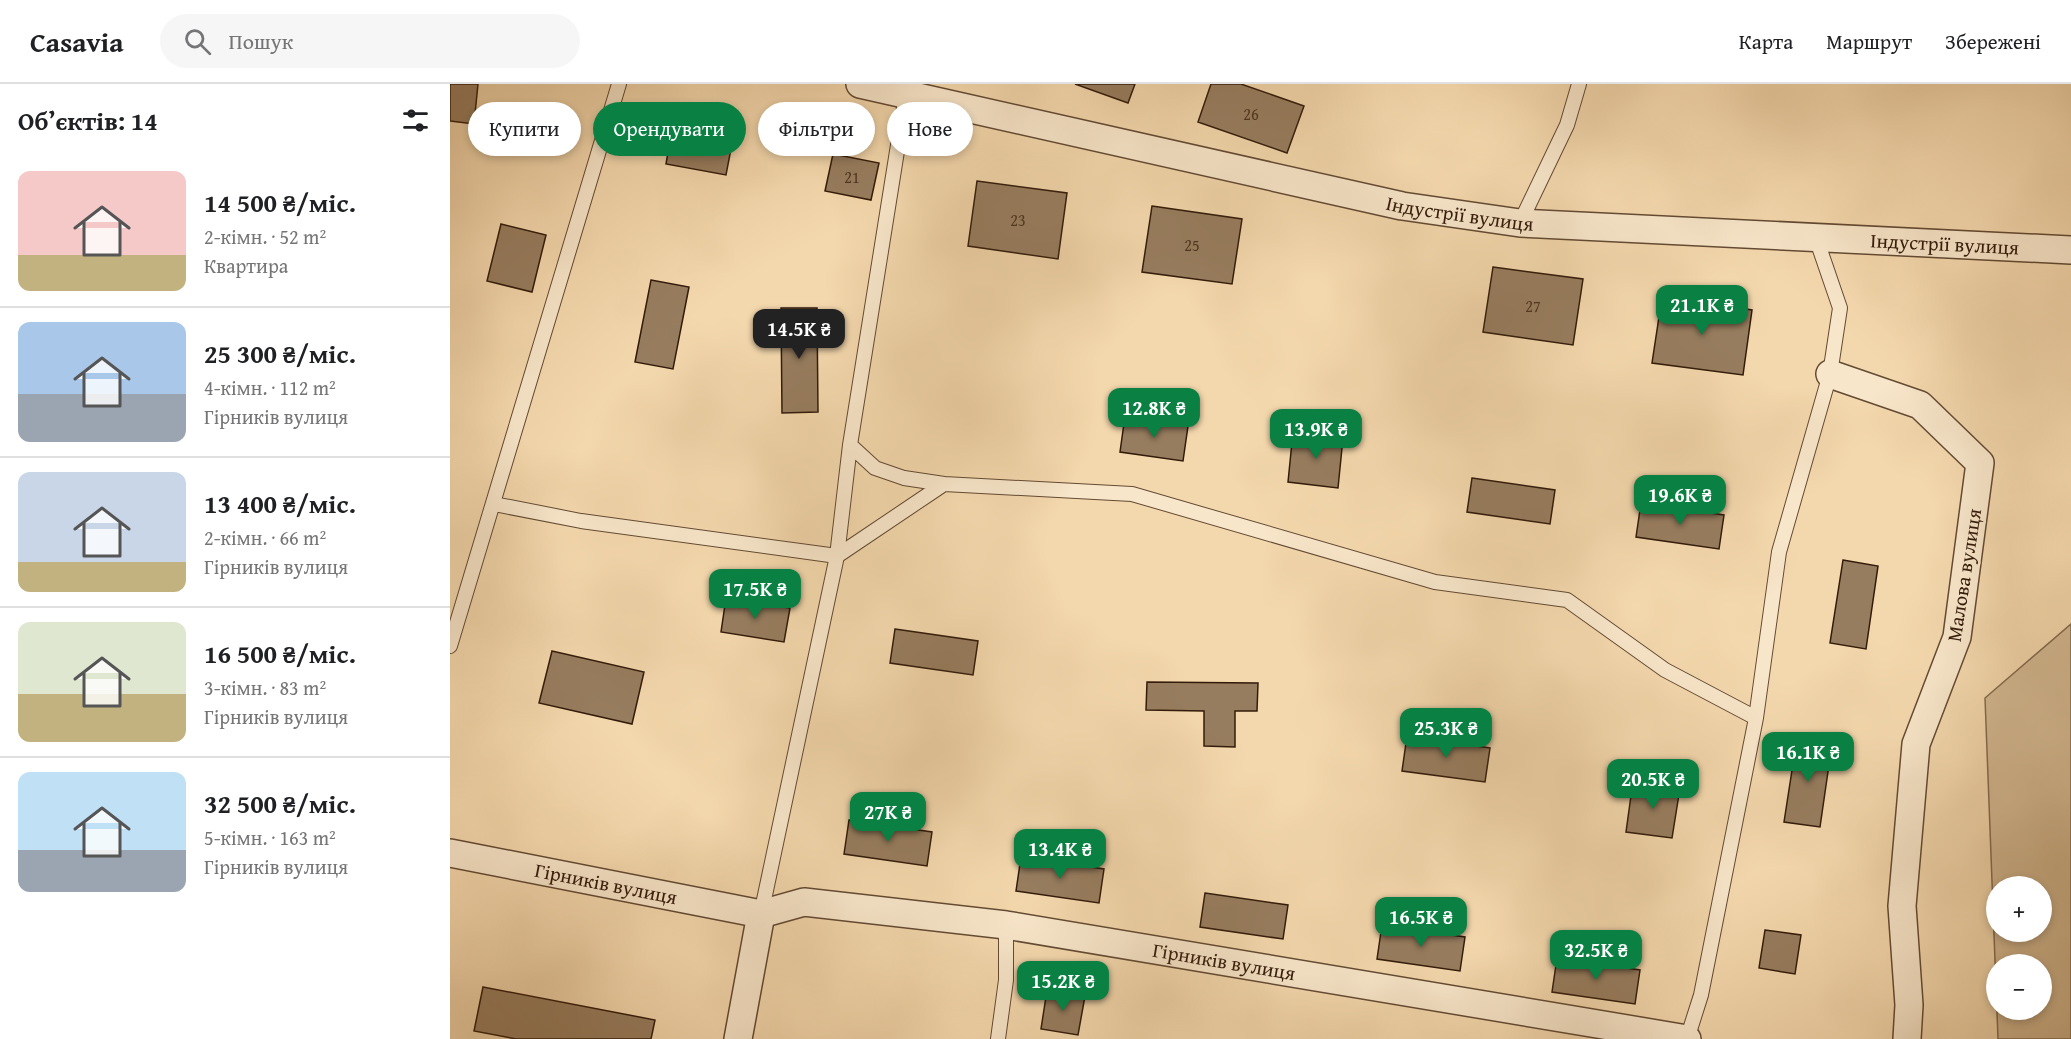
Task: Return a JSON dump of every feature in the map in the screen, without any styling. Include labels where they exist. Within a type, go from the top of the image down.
[{"type":"street","name":"Індустрії вулиця","points":[[860,84],[1402,206],[1520,223],[2071,250]]},
{"type":"street","name":"Малова вулиця","points":[[1830,374],[1920,405],[1980,463],[1957,637],[1916,744],[1902,906],[1909,1005],[1907,1039]]},
{"type":"street","name":"Гірників вулиця","points":[[450,853],[761,914],[804,902],[1006,925],[1687,1039]]},
{"type":"street","points":[[738,1039],[761,914]]},
{"type":"lane","points":[[450,646],[619,84]]},
{"type":"lane","points":[[1520,223],[1567,125],[1579,84]]},
{"type":"lane","points":[[761,914],[837,556],[850,445],[906,95]]},
{"type":"lane","points":[[1687,1039],[1701,995],[1756,718],[1779,552],[1830,374],[1840,308],[1816,238]]},
{"type":"lane","points":[[850,445],[875,468],[904,478],[944,484],[1132,494],[1435,582],[1567,600],[1665,670],[1756,718]]},
{"type":"lane","points":[[494,504],[581,521],[837,556],[944,484]]},
{"type":"lane","points":[[998,1039],[1006,980],[1006,925]]},
{"type":"shaded area","points":[[2071,624],[2071,1039],[1998,1039],[1997,1020],[2052,1020],[2052,954],[1995,954],[1994,942],[2052,942],[2052,876],[1992,876],[1985,698]]},
{"type":"building","points":[[450,84],[478,84],[476,102],[468,102],[468,123],[450,121]]},
{"type":"building","points":[[1075,84],[1135,84],[1128,103]]},
{"type":"building","points":[[1211,84],[1241,84],[1304,106],[1287,153],[1198,122]]},
{"type":"building","points":[[667,156],[730,156],[726,175],[666,164]]},
{"type":"building","points":[[833,156],[879,163],[871,200],[825,191]]},
{"type":"building","points":[[977,181],[1067,193],[1058,259],[968,246]]},
{"type":"building","points":[[1152,206],[1242,219],[1232,284],[1142,272]]},
{"type":"building","points":[[501,224],[546,235],[532,292],[487,281]]},
{"type":"building","points":[[1493,267],[1583,279],[1573,345],[1483,332]]},
{"type":"building","points":[[651,280],[689,287],[673,369],[635,362]]},
{"type":"building","points":[[1662,297],[1752,310],[1743,375],[1652,363]]},
{"type":"building","points":[[781,308],[817,308],[818,412],[782,413]]},
{"type":"building","points":[[1125,416],[1188,426],[1183,461],[1120,452]]},
{"type":"building","points":[[1293,432],[1343,438],[1338,488],[1288,482]]},
{"type":"building","points":[[1472,478],[1555,490],[1550,524],[1467,512]]},
{"type":"building","points":[[1641,503],[1724,515],[1719,549],[1636,537]]},
{"type":"building","points":[[1843,560],[1878,566],[1866,649],[1830,643]]},
{"type":"building","points":[[726,598],[790,608],[784,642],[721,632]]},
{"type":"building","points":[[895,629],[978,641],[973,675],[890,663]]},
{"type":"building","points":[[552,651],[644,672],[632,724],[539,703]]},
{"type":"building","points":[[1147,682],[1258,683],[1257,711],[1235,711],[1235,747],[1204,746],[1204,711],[1146,710]]},
{"type":"building","points":[[1407,736],[1490,748],[1485,782],[1402,771]]},
{"type":"building","points":[[1797,738],[1832,744],[1820,827],[1784,822]]},
{"type":"building","points":[[1633,781],[1680,788],[1672,838],[1626,832]]},
{"type":"building","points":[[849,820],[932,832],[927,866],[844,854]]},
{"type":"building","points":[[1021,857],[1104,869],[1099,903],[1016,891]]},
{"type":"building","points":[[1205,893],[1288,905],[1283,939],[1200,927]]},
{"type":"building","points":[[1382,925],[1465,937],[1460,971],[1377,959]]},
{"type":"building","points":[[1765,930],[1801,935],[1795,974],[1759,968]]},
{"type":"building","points":[[1557,958],[1640,970],[1635,1004],[1552,992]]},
{"type":"building","points":[[483,987],[655,1020],[651,1039],[516,1039],[474,1031]]},
{"type":"building","points":[[1047,990],[1085,996],[1078,1035],[1041,1029]]}]
